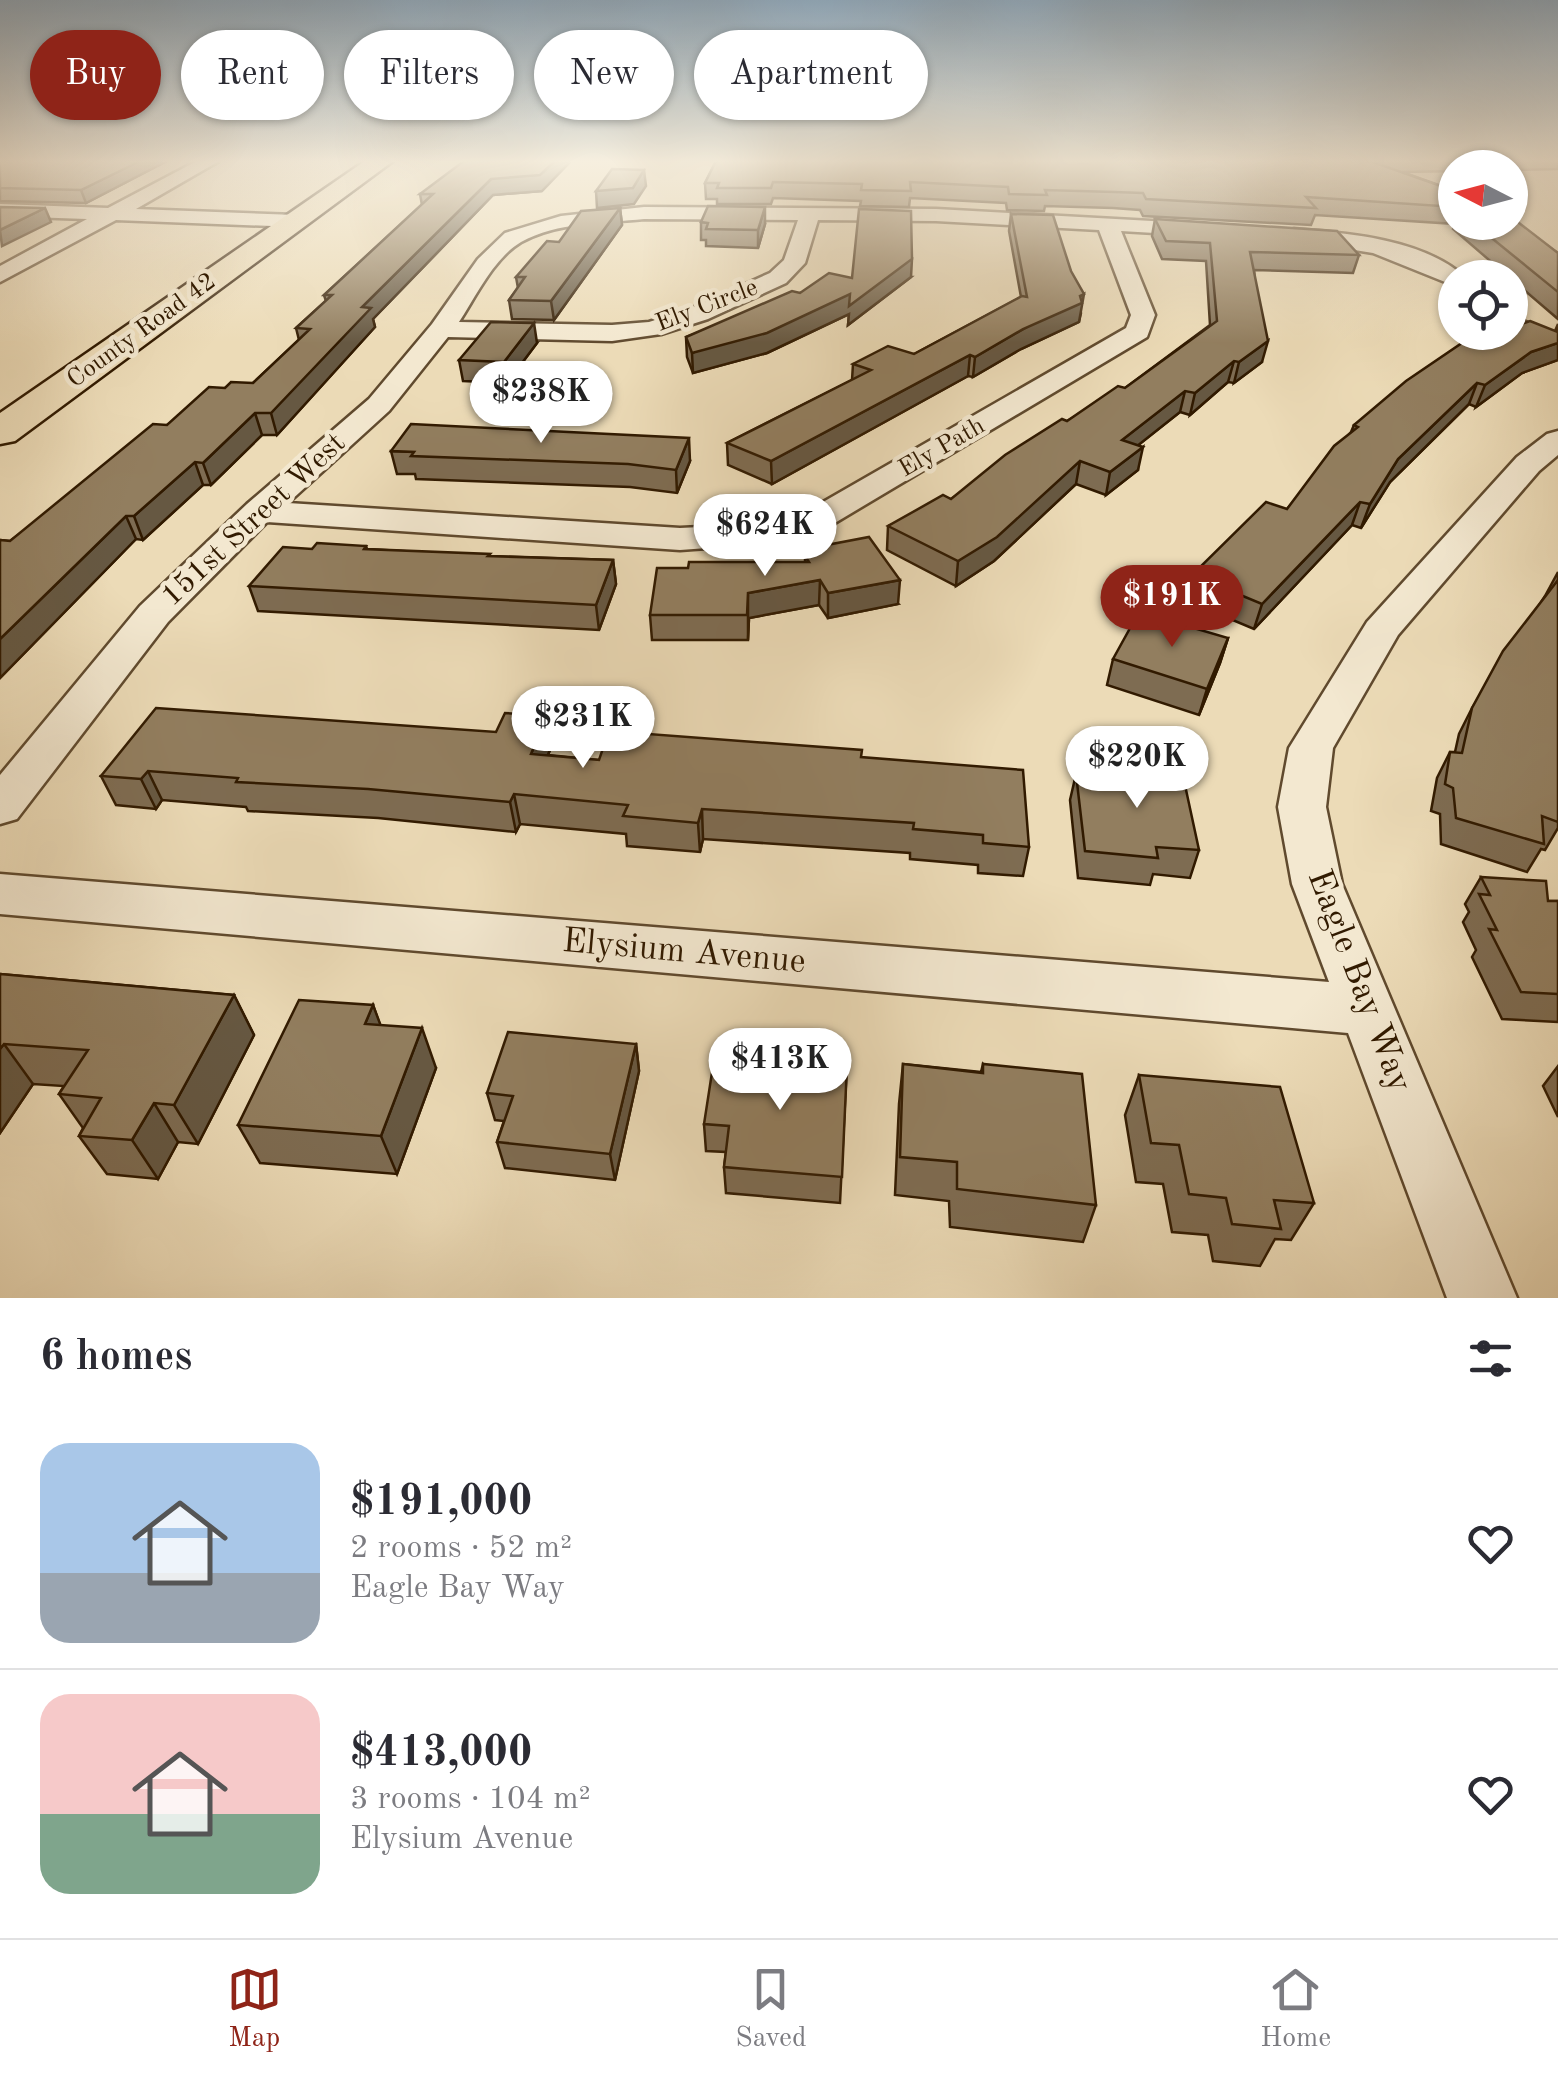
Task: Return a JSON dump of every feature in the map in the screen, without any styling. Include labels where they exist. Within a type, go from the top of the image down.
[{"type":"highway","name":"County Road 42","points":[[32,370],[251,222]]},
{"type":"highway","name":"County Road 42","points":[[0,432],[295,222]]},
{"type":"street","points":[[0,275],[98,222]]},
{"type":"street","name":"151st Street West","points":[[0,807],[154,614],[259,511],[378,405],[441,330],[486,264],[521,228],[557,222]]},
{"type":"street","name":"Ely Circle","points":[[441,330],[612,333],[668,324],[778,278],[794,264],[808,222]]},
{"type":"street","points":[[1060,222],[1224,231]]},
{"type":"street","name":"Ely Path","points":[[259,511],[680,539],[762,534],[816,520],[1138,332],[1143,316],[1106,224]]},
{"type":"street","points":[[1277,233],[1416,243],[1438,263]]},
{"type":"street","points":[[1528,332],[1558,346]]},
{"type":"street","name":"Eagle Bay Way","points":[[1482,1298],[1318,884],[1302,807],[1311,748],[1381,630],[1528,464],[1558,440]]},
{"type":"street","name":"Elysium Avenue","points":[[0,894],[1367,1010]]},
{"type":"building","points":[[0,222],[17,222],[0,230]]},
{"type":"building","points":[[403,222],[448,222],[362,307],[371,308],[271,413],[255,413],[203,463],[195,462],[134,516],[126,516],[0,639],[0,540],[10,541],[153,424],[167,425],[209,387],[253,383],[310,329],[296,328],[332,295],[324,295]]},
{"type":"building","points":[[573,222],[610,222],[551,301],[509,300],[525,277],[516,277],[547,241],[559,242]]},
{"type":"building","points":[[701,222],[761,222],[758,230],[706,229],[708,223]]},
{"type":"building","points":[[858,222],[911,222],[912,259],[849,306],[850,294],[767,333],[692,353],[686,337],[792,291],[800,293],[829,273],[852,278]]},
{"type":"building","points":[[1012,222],[1055,222],[1071,271],[1084,294],[1080,296],[1082,303],[1023,329],[975,357],[970,355],[771,461],[727,443],[871,370],[853,364],[888,346],[914,354],[1022,296],[1027,297]]},
{"type":"building","points":[[1156,222],[1337,231],[1359,255],[1250,252],[1268,341],[1239,362],[1234,361],[1195,393],[1185,391],[1122,440],[1143,447],[1110,472],[1080,461],[997,537],[958,561],[888,526],[943,495],[951,499],[1005,455],[1062,419],[1067,421],[1118,386],[1125,388],[1217,321],[1210,243],[1166,241]]},
{"type":"building","points":[[1528,230],[1558,253],[1558,292],[1528,268],[1528,260],[1519,260],[1494,240],[1528,240]]},
{"type":"building","points":[[491,322],[534,323],[504,362],[459,360]]},
{"type":"building","points":[[1528,322],[1558,332],[1558,343],[1531,352],[1485,385],[1477,383],[1398,459],[1370,504],[1360,502],[1262,604],[1192,575],[1266,502],[1287,509],[1334,446],[1406,381],[1452,350],[1528,350]]},
{"type":"building","points":[[411,424],[689,438],[676,470],[628,464],[411,456],[414,452],[391,451]]},
{"type":"building","points":[[869,537],[900,580],[828,593],[820,580],[748,593],[747,615],[650,615],[657,568],[688,568],[689,562],[809,562],[805,556],[814,554],[811,548]]},
{"type":"building","points":[[317,543],[366,546],[364,549],[613,560],[596,605],[249,586],[283,547],[312,549]]},
{"type":"building","points":[[1558,580],[1558,822],[1542,816],[1544,844],[1456,818],[1453,788],[1445,784],[1450,752],[1462,753],[1472,708],[1503,651]]},
{"type":"building","points":[[1139,612],[1228,638],[1207,689],[1113,659]]},
{"type":"building","points":[[156,708],[496,732],[505,713],[547,716],[531,754],[599,760],[609,731],[862,750],[861,757],[1023,770],[1029,847],[983,843],[983,835],[913,829],[914,823],[702,809],[698,823],[623,816],[628,805],[514,794],[510,802],[236,782],[238,778],[148,771],[141,779],[101,776]]},
{"type":"building","points":[[1135,759],[1180,762],[1199,850],[1156,847],[1158,858],[1085,851],[1076,774],[1138,779]]},
{"type":"building","points":[[1481,877],[1546,881],[1548,901],[1558,901],[1558,994],[1521,992],[1489,929],[1497,930],[1479,894],[1490,895]]},
{"type":"building","points":[[0,974],[234,995],[174,1105],[154,1103],[132,1140],[79,1136],[101,1098],[59,1094],[88,1050],[4,1044],[0,1049]]},
{"type":"building","points":[[299,1000],[373,1005],[365,1024],[422,1028],[381,1136],[238,1125]]},
{"type":"building","points":[[508,1032],[636,1044],[610,1154],[497,1142],[513,1096],[487,1093]]},
{"type":"building","points":[[715,1053],[847,1064],[842,1177],[724,1167],[729,1126],[704,1124]]},
{"type":"building","points":[[903,1064],[983,1073],[983,1064],[1082,1074],[1096,1205],[957,1189],[957,1162],[900,1157]]},
{"type":"building","points":[[1139,1075],[1280,1087],[1314,1203],[1274,1200],[1281,1229],[1232,1224],[1226,1198],[1189,1194],[1179,1145],[1151,1143]]}]
